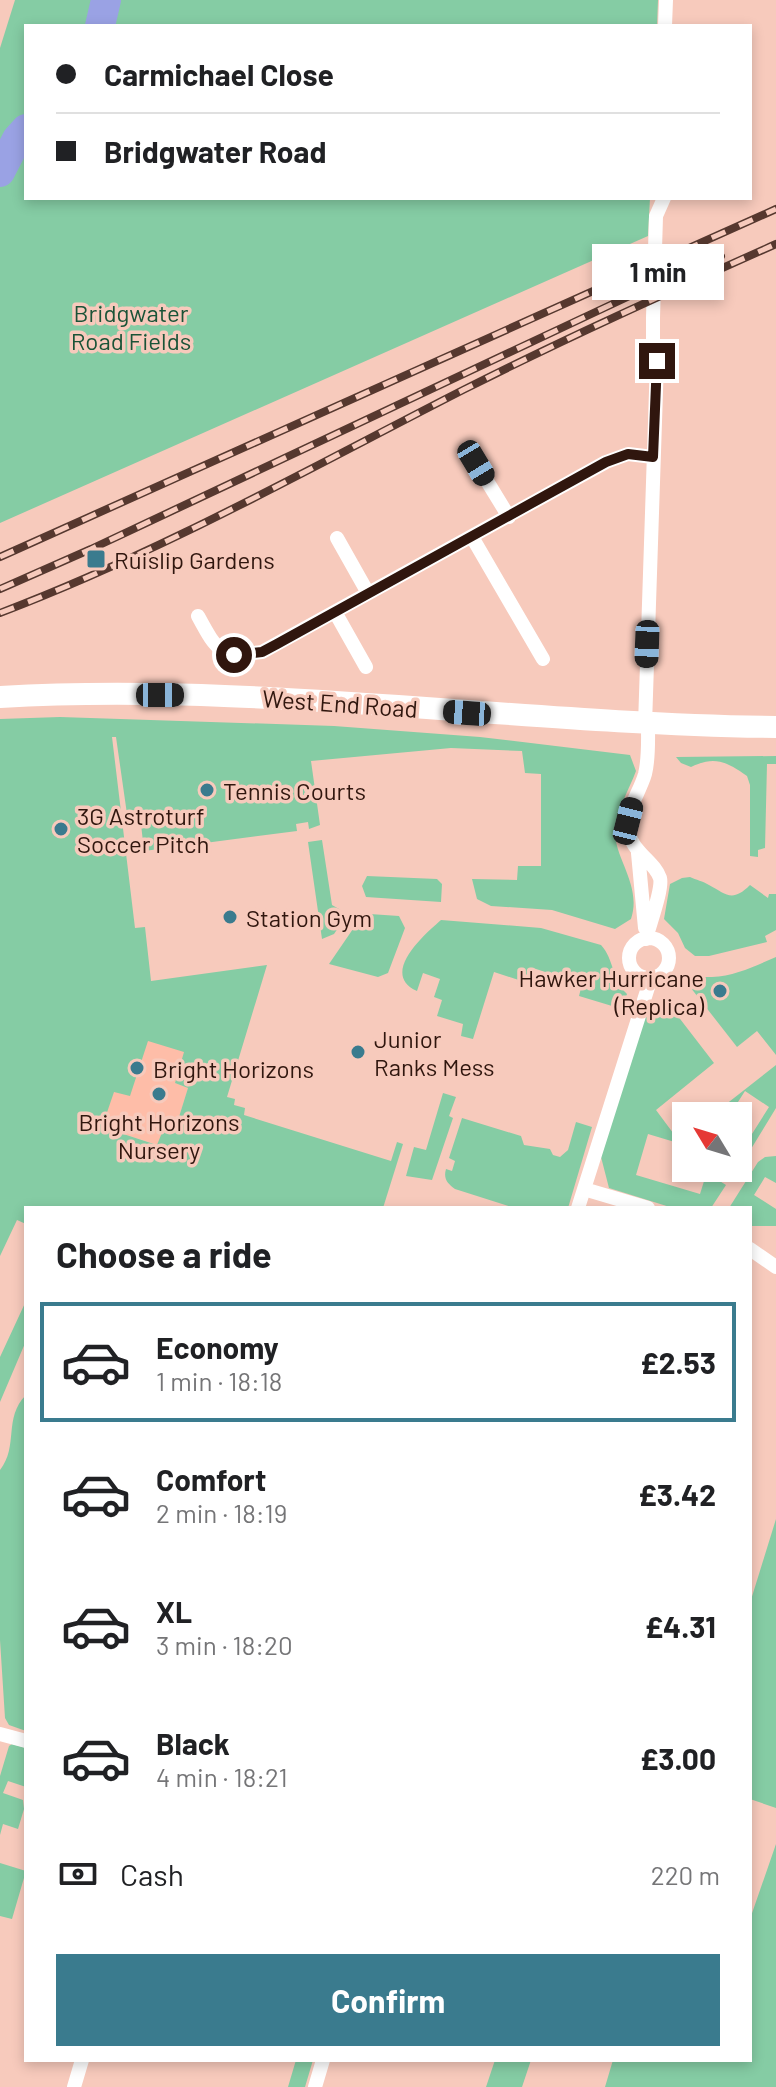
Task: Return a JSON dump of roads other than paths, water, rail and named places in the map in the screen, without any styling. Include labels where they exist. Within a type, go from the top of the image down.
[{"type":"main road","name":"West End Road","points":[[0,697],[245,696],[646,725],[776,727]]},
{"type":"street","points":[[665,24],[666,0]]},
{"type":"street","points":[[646,939],[638,853],[628,832],[628,821],[648,756],[646,725],[656,377],[653,318],[656,216],[663,200]]},
{"type":"street","points":[[198,616],[220,650],[234,655],[262,652],[606,462],[628,454],[653,457]]},
{"type":"street","points":[[476,463],[509,517]]},
{"type":"street","points":[[472,537],[543,659]]},
{"type":"street","points":[[337,538],[368,593]]},
{"type":"street","points":[[335,612],[366,667]]},
{"type":"street","points":[[579,1206],[651,978],[666,970],[669,953],[658,940],[646,939],[632,949],[630,961],[634,972],[651,978]]},
{"type":"street","points":[[584,1189],[641,1206]]},
{"type":"street","points":[[752,1250],[776,1267]]},
{"type":"street","points":[[0,1734],[24,1740]]},
{"type":"street","points":[[74,2087],[81,2062]]},
{"type":"street","points":[[315,2087],[322,2062]]},
{"type":"waterway","points":[[100,24],[106,0]]},
{"type":"waterway","points":[[0,172],[24,131]]},
{"type":"railway","points":[[0,557],[776,209]]},
{"type":"railway","points":[[0,613],[177,536],[502,371],[776,244]]},
{"type":"railway","points":[[0,589],[721,256]]},
{"type":"place","name":"Ruislip Gardens","points":[[96,559]]},
{"type":"place","name":"Tennis Courts","points":[[207,790]]},
{"type":"place","name":"3G Astroturf Soccer Pitch","points":[[61,829]]},
{"type":"place","name":"Station Gym","points":[[230,917]]},
{"type":"place","name":"Hawker Hurricane (Replica)","points":[[720,991]]},
{"type":"place","name":"Junior Ranks Mess","points":[[358,1052]]},
{"type":"place","name":"Bright Horizons","points":[[137,1068]]},
{"type":"place","name":"Bright Horizons Nursery","points":[[159,1094]]},
{"type":"park label","name":"Bridgwater Road Fields","points":[[131,326]]}]
